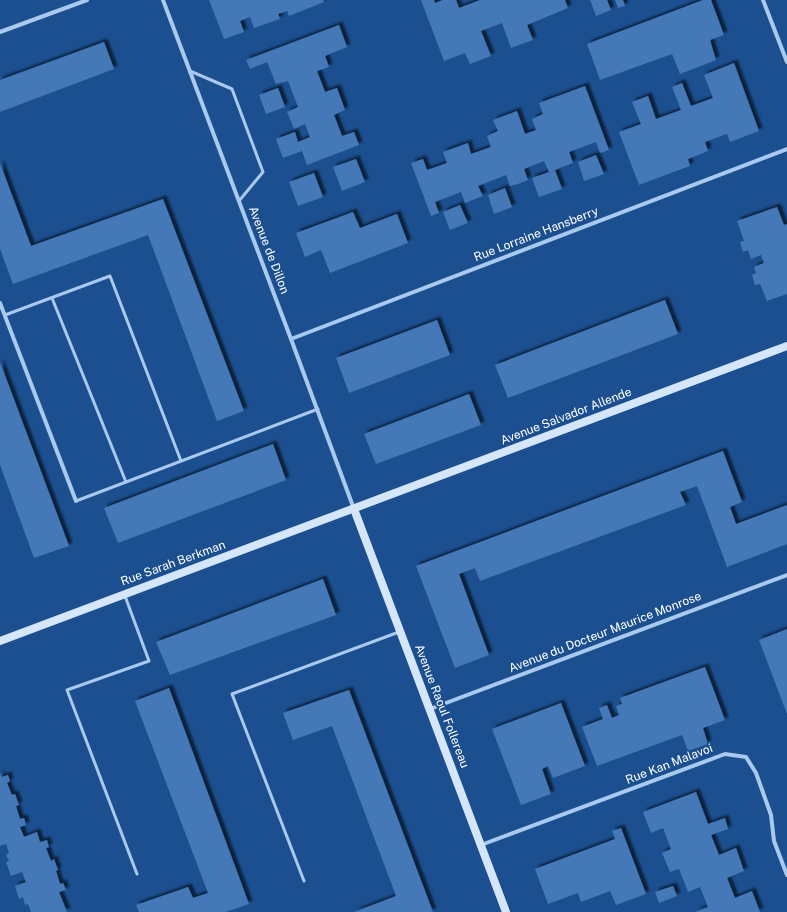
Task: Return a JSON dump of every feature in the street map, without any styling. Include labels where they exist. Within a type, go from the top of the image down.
[{"type":"main road","name":"Avenue Salvador Allende","points":[[354,509],[787,346]]},
{"type":"main road","name":"Rue Sarah Berkman","points":[[0,640],[354,509]]},
{"type":"main road","name":"Avenue Raoul Follereau","points":[[354,509],[506,912]]},
{"type":"street","points":[[0,32],[87,0]]},
{"type":"street","name":"Avenue de Dillon","points":[[163,0],[318,409],[354,509]]},
{"type":"street","points":[[763,0],[787,62]]},
{"type":"street","name":"Rue Lorraine Hansberry","points":[[291,338],[787,149]]},
{"type":"street","points":[[0,303],[76,501]]},
{"type":"street","name":"Avenue du Docteur Maurice Monrose","points":[[430,709],[787,575]]},
{"type":"street","name":"Rue Kan Malavoi","points":[[481,844],[725,754],[746,757],[756,773],[772,815],[774,841],[787,875]]},
{"type":"lane","points":[[190,71],[232,89],[263,172],[239,201]]},
{"type":"lane","points":[[5,315],[110,276],[181,461]]},
{"type":"lane","points":[[52,298],[126,482]]},
{"type":"lane","points":[[76,501],[318,409]]},
{"type":"lane","points":[[124,594],[149,661],[67,690],[137,874]]},
{"type":"lane","points":[[304,881],[232,694],[401,631]]},
{"type":"building","points":[[209,0],[323,0],[324,2],[289,16],[287,11],[278,14],[280,19],[254,28],[250,17],[240,21],[244,32],[224,39]]},
{"type":"building","points":[[421,0],[434,0],[435,3],[443,0],[456,0],[459,8],[480,0],[565,0],[568,8],[527,25],[533,40],[511,48],[502,23],[481,31],[491,56],[470,64],[465,53],[444,61]]},
{"type":"building","points":[[590,0],[607,0],[611,10],[596,16]]},
{"type":"building","points":[[615,0],[623,0],[625,6],[618,8]]},
{"type":"building","points":[[703,0],[711,0],[724,35],[710,40],[716,60],[680,74],[672,54],[600,80],[587,44]]},
{"type":"building","points":[[339,25],[347,47],[325,56],[329,67],[317,71],[325,92],[337,88],[345,110],[334,115],[342,136],[354,132],[359,145],[307,165],[302,151],[283,158],[276,139],[295,132],[298,142],[310,137],[305,124],[294,129],[287,112],[298,107],[288,81],[276,84],[267,62],[250,69],[246,60]]},
{"type":"building","points":[[104,42],[114,69],[0,112],[0,80]]},
{"type":"building","points":[[734,63],[759,131],[730,142],[727,134],[705,142],[708,151],[688,159],[690,166],[639,185],[619,132],[641,124],[632,102],[648,96],[656,119],[681,110],[672,87],[682,83],[691,106],[713,98],[704,75]]},
{"type":"building","points":[[585,86],[609,150],[600,153],[596,142],[569,152],[573,163],[555,170],[562,189],[539,197],[532,178],[549,172],[544,161],[524,169],[528,180],[518,184],[510,186],[506,175],[478,186],[483,196],[465,203],[461,192],[435,202],[439,213],[431,216],[411,163],[423,159],[427,170],[447,163],[443,152],[454,148],[468,143],[471,154],[491,147],[487,136],[498,131],[493,120],[517,111],[525,134],[536,130],[532,119],[543,114],[539,103]]},
{"type":"building","points":[[278,88],[285,107],[266,114],[259,95]]},
{"type":"building","points":[[596,155],[604,174],[584,181],[578,162]]},
{"type":"building","points":[[356,159],[365,182],[342,191],[333,167]]},
{"type":"building","points":[[0,163],[31,246],[163,199],[244,411],[217,421],[148,235],[13,284],[0,249]]},
{"type":"building","points":[[314,173],[323,197],[298,206],[289,182]]},
{"type":"building","points":[[505,188],[512,207],[494,214],[488,195]]},
{"type":"building","points":[[460,205],[468,223],[450,230],[443,212]]},
{"type":"building","points":[[777,207],[784,225],[787,224],[787,294],[767,301],[760,284],[755,285],[752,275],[756,273],[754,267],[764,263],[761,255],[751,259],[748,250],[743,252],[740,242],[744,241],[737,221]]},
{"type":"building","points":[[353,212],[360,228],[397,214],[408,243],[330,273],[321,250],[305,257],[296,233]]},
{"type":"building","points":[[665,300],[678,334],[508,398],[495,365]]},
{"type":"building","points":[[437,320],[450,355],[349,393],[336,358]]},
{"type":"building","points":[[0,362],[69,546],[34,558],[0,465]]},
{"type":"building","points":[[469,394],[481,425],[376,464],[364,434]]},
{"type":"building","points":[[273,444],[286,480],[118,543],[104,508]]},
{"type":"building","points":[[723,451],[742,502],[730,507],[736,524],[787,505],[787,544],[727,567],[697,486],[680,492],[686,505],[480,581],[475,568],[459,574],[489,655],[455,668],[416,566]]},
{"type":"building","points":[[323,579],[336,615],[170,675],[156,642]]},
{"type":"building","points":[[787,629],[787,714],[759,640]]},
{"type":"building","points":[[705,667],[725,720],[703,728],[708,744],[688,751],[682,735],[597,766],[582,727],[603,719],[599,708],[607,705],[612,718],[619,715],[616,706],[622,704],[620,698]]},
{"type":"building","points":[[169,688],[249,904],[226,912],[139,912],[136,905],[188,887],[193,898],[208,893],[135,701]]},
{"type":"building","points":[[349,690],[433,912],[354,912],[396,896],[332,726],[293,740],[283,713]]},
{"type":"building","points":[[561,703],[585,766],[553,778],[548,766],[542,769],[551,794],[521,805],[492,729]]},
{"type":"building","points":[[0,773],[2,777],[8,775],[10,781],[7,783],[12,795],[15,794],[19,805],[16,806],[20,819],[24,818],[26,825],[20,827],[24,837],[37,832],[40,842],[47,840],[49,847],[46,848],[51,861],[54,859],[58,870],[56,871],[60,884],[63,883],[66,890],[59,892],[67,912],[31,912],[28,904],[25,905],[23,897],[19,899],[15,886],[26,882],[22,872],[11,876],[6,862],[9,861],[6,855],[9,853],[6,844],[0,846]]},
{"type":"building","points":[[696,792],[708,824],[725,818],[728,829],[711,835],[719,855],[736,848],[744,871],[727,878],[735,898],[752,891],[760,912],[695,912],[708,907],[700,887],[688,892],[679,869],[670,872],[662,853],[671,849],[663,828],[651,833],[643,812]]},
{"type":"building","points":[[621,828],[646,894],[616,905],[610,891],[581,902],[578,893],[548,904],[535,869],[615,839],[612,831]]},
{"type":"building","points":[[673,886],[677,896],[659,903],[655,892]]}]
